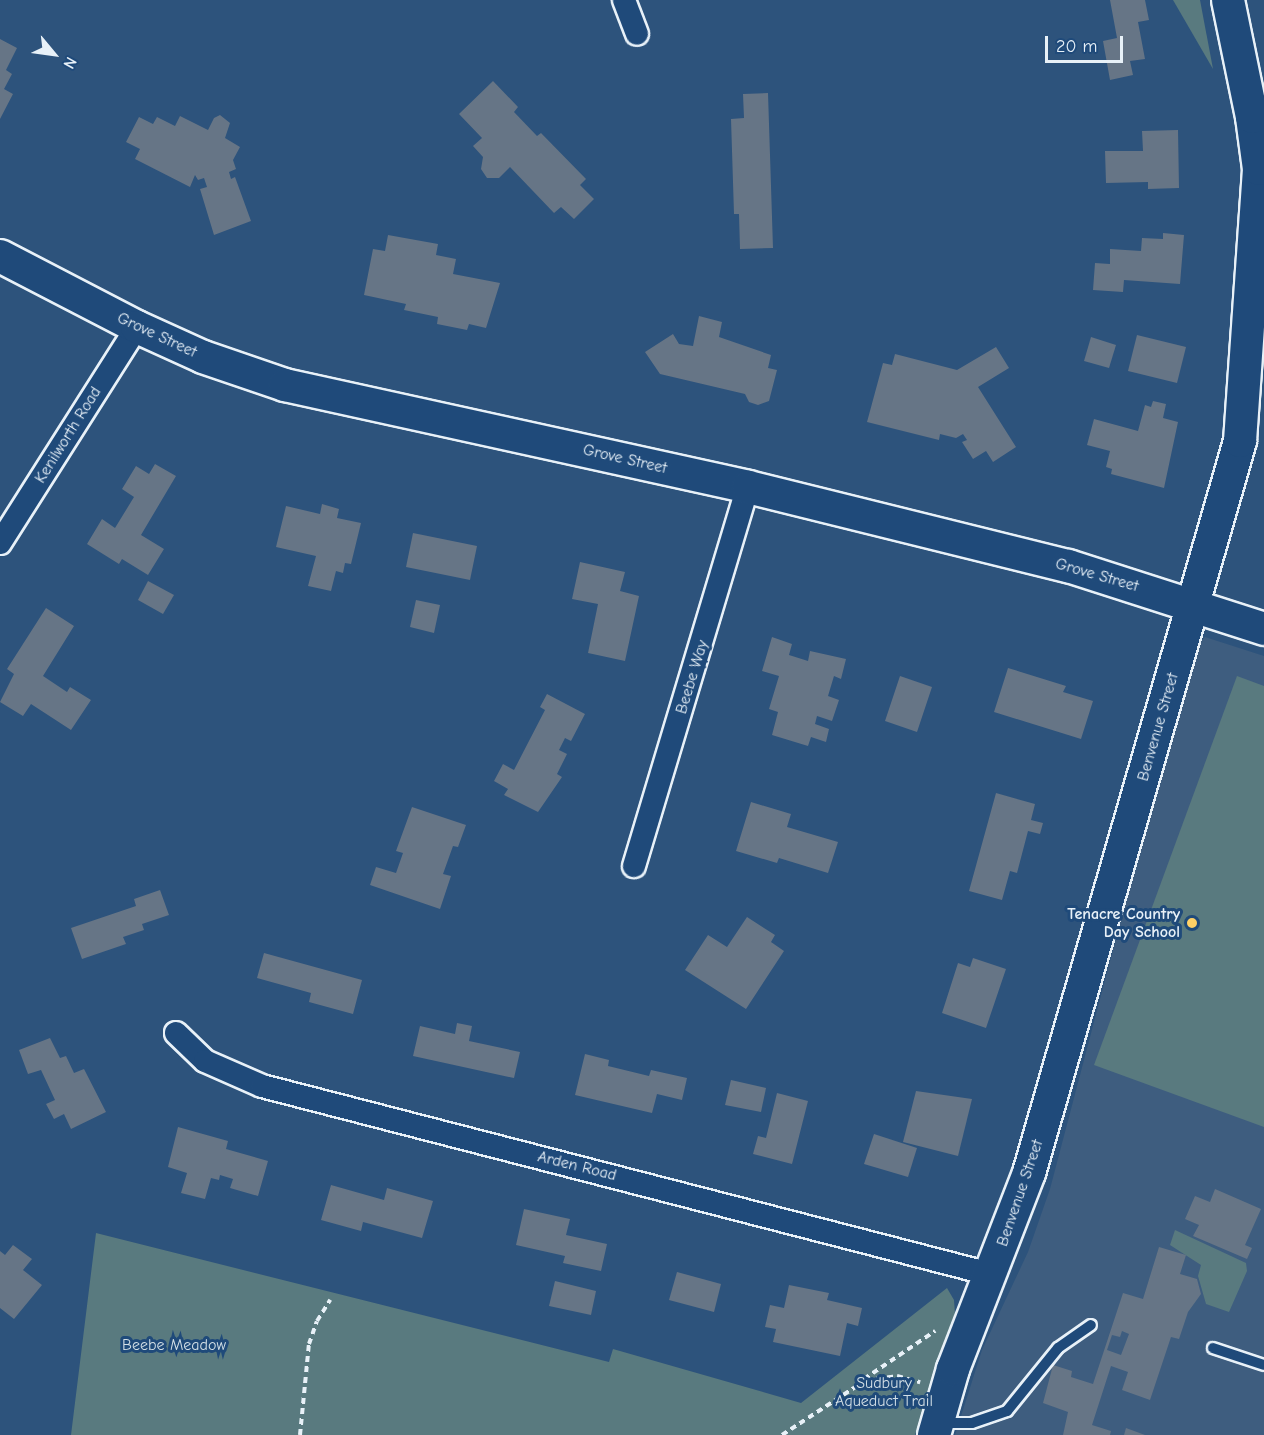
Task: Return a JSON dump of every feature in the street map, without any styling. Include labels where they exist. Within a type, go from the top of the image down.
[{"type":"street","points":[[624,0],[637,34]]},
{"type":"street","name":"Benvenue Street","points":[[936,1429],[946,1391],[1029,1173],[1236,460],[1245,400],[1259,195],[1252,86],[1228,0]]},
{"type":"street","name":"Grove Street","points":[[0,256],[137,327],[203,357],[285,385],[748,487],[1068,566],[1264,629]]},
{"type":"street","name":"Kenilworth Road","points":[[0,543],[137,327]]},
{"type":"street","name":"Beebe Way","points":[[634,866],[748,487]]},
{"type":"street","name":"Arden Road","points":[[176,1033],[206,1061],[262,1086],[990,1274]]},
{"type":"lane","points":[[936,1429],[972,1423],[1007,1411],[1049,1356],[1091,1324]]},
{"type":"lane","points":[[1213,1348],[1264,1365]]},
{"type":"path","points":[[300,1435],[309,1344],[317,1321],[330,1300]]},
{"type":"path","points":[[782,1435],[940,1328]]},
{"type":"path","points":[[849,1389],[882,1376],[913,1380],[946,1391]]},
{"type":"shaded area","name":"Tenacre Country Day School","points":[[1205,637],[1264,656],[1264,1435],[955,1435],[982,1350],[1028,1252],[1050,1189],[1192,650]]},
{"type":"green space","points":[[1173,0],[1200,0],[1213,69]]},
{"type":"green space","points":[[1237,676],[1264,686],[1264,1127],[1094,1065]]},
{"type":"green space","points":[[1175,1230],[1246,1263],[1247,1271],[1229,1312],[1206,1304],[1198,1276],[1201,1265],[1170,1245]]},
{"type":"green space","name":"Beebe Meadow","points":[[96,1233],[609,1362],[613,1349],[801,1403],[947,1288],[954,1300],[955,1314],[915,1435],[71,1435]]},
{"type":"building","points":[[1110,0],[1145,0],[1149,20],[1138,22],[1145,59],[1130,61],[1133,75],[1110,80],[1103,41],[1117,38]]},
{"type":"building","points":[[0,39],[17,48],[6,70],[12,74],[4,89],[13,94],[0,119]]},
{"type":"building","points":[[493,81],[518,107],[514,112],[537,136],[541,133],[586,179],[580,185],[594,199],[574,219],[561,207],[554,213],[510,167],[499,178],[487,178],[481,169],[483,157],[473,146],[482,138],[459,114]]},
{"type":"building","points":[[768,93],[773,248],[740,249],[739,214],[734,214],[731,119],[744,118],[743,94]]},
{"type":"building","points":[[220,115],[230,123],[225,138],[240,147],[233,160],[236,169],[229,172],[231,179],[235,177],[251,221],[214,235],[200,189],[207,187],[204,178],[198,180],[195,175],[190,187],[135,159],[140,149],[126,142],[139,117],[153,124],[157,117],[175,126],[180,116],[208,130],[214,118]]},
{"type":"building","points":[[1178,130],[1179,188],[1148,189],[1148,182],[1106,183],[1105,151],[1143,151],[1142,131]]},
{"type":"building","points":[[1163,233],[1184,235],[1180,284],[1124,280],[1123,292],[1093,290],[1095,263],[1110,264],[1110,249],[1141,251],[1142,238],[1163,239]]},
{"type":"building","points":[[388,235],[438,244],[436,255],[456,259],[453,274],[500,283],[486,328],[469,324],[467,330],[437,324],[438,317],[404,310],[406,304],[364,295],[373,249],[385,251]]},
{"type":"building","points":[[699,316],[722,322],[719,337],[771,355],[768,368],[777,370],[769,401],[758,405],[749,402],[745,394],[660,374],[645,352],[673,334],[679,344],[693,346]]},
{"type":"building","points":[[1137,335],[1186,347],[1177,383],[1128,371]]},
{"type":"building","points":[[1091,337],[1116,345],[1109,368],[1084,361]]},
{"type":"building","points":[[996,347],[1009,368],[978,387],[1016,447],[993,462],[986,451],[973,459],[962,442],[967,440],[963,434],[956,438],[940,434],[939,440],[867,422],[883,363],[892,365],[895,354],[957,370]]},
{"type":"building","points":[[1153,401],[1166,404],[1163,418],[1178,422],[1164,488],[1111,474],[1112,469],[1106,467],[1110,451],[1087,445],[1094,419],[1138,431],[1145,405],[1151,407]]},
{"type":"building","points":[[155,464],[176,476],[141,535],[164,549],[148,575],[122,559],[119,564],[87,544],[102,519],[115,528],[134,497],[122,489],[136,466],[149,474]]},
{"type":"building","points":[[322,504],[339,509],[337,518],[361,523],[351,564],[345,563],[343,573],[336,571],[331,591],[308,586],[316,556],[276,547],[286,506],[320,514]]},
{"type":"building","points":[[413,533],[477,546],[470,580],[406,567]]},
{"type":"building","points":[[580,562],[625,572],[620,591],[639,596],[625,661],[588,653],[598,604],[572,599]]},
{"type":"building","points":[[148,581],[174,595],[163,614],[138,600]]},
{"type":"building","points":[[416,600],[440,605],[434,633],[410,627]]},
{"type":"building","points":[[46,608],[74,626],[43,676],[67,692],[70,687],[91,700],[71,730],[31,704],[23,716],[0,702],[14,674],[7,669]]},
{"type":"building","points":[[772,637],[792,644],[789,655],[808,661],[810,651],[846,659],[841,679],[834,676],[828,696],[839,700],[832,721],[817,716],[815,724],[829,729],[826,742],[811,737],[808,746],[772,735],[778,712],[769,709],[779,676],[762,671]]},
{"type":"building","points":[[1008,668],[1066,686],[1063,692],[1093,701],[1081,739],[994,712]]},
{"type":"building","points":[[900,676],[932,687],[917,732],[885,721]]},
{"type":"building","points":[[547,694],[585,714],[571,741],[565,738],[559,750],[567,754],[557,774],[562,777],[538,812],[504,795],[508,789],[494,781],[503,764],[514,770],[545,710],[540,707]]},
{"type":"building","points":[[996,793],[1035,804],[1031,820],[1043,823],[1040,834],[1028,831],[1017,873],[1010,871],[1002,900],[969,891]]},
{"type":"building","points":[[751,802],[791,814],[787,827],[838,842],[828,873],[779,858],[777,863],[736,851]]},
{"type":"building","points":[[412,807],[466,825],[458,847],[453,846],[443,874],[451,876],[440,909],[370,885],[376,867],[396,873],[403,853],[396,851]]},
{"type":"building","points":[[160,890],[169,915],[142,924],[144,930],[123,937],[126,944],[82,959],[71,928],[136,906],[134,899]]},
{"type":"building","points":[[747,917],[775,935],[771,942],[784,951],[746,1009],[685,970],[708,935],[727,947]]},
{"type":"building","points":[[264,953],[362,980],[353,1014],[309,1002],[311,993],[257,978]]},
{"type":"building","points":[[973,958],[1006,969],[986,1028],[942,1013],[958,963],[970,967]]},
{"type":"building","points":[[457,1023],[472,1026],[469,1041],[520,1052],[514,1078],[413,1056],[420,1026],[455,1034]]},
{"type":"building","points":[[50,1038],[60,1058],[66,1056],[74,1073],[84,1069],[106,1112],[71,1129],[64,1114],[54,1119],[46,1104],[55,1100],[41,1070],[28,1074],[19,1050]]},
{"type":"building","points":[[585,1054],[609,1060],[608,1066],[649,1076],[651,1070],[687,1078],[682,1100],[657,1094],[652,1113],[575,1095]]},
{"type":"building","points":[[731,1080],[766,1088],[761,1112],[725,1105]]},
{"type":"building","points":[[916,1091],[972,1099],[958,1156],[903,1142]]},
{"type":"building","points":[[777,1093],[808,1101],[792,1164],[753,1154],[758,1136],[766,1138]]},
{"type":"building","points":[[178,1127],[228,1141],[226,1149],[268,1161],[258,1196],[230,1188],[233,1179],[220,1175],[219,1180],[211,1178],[205,1199],[181,1193],[187,1173],[168,1167]]},
{"type":"building","points":[[874,1134],[917,1148],[908,1177],[864,1164]]},
{"type":"building","points":[[331,1185],[384,1200],[387,1188],[433,1201],[422,1238],[363,1222],[361,1231],[321,1220]]},
{"type":"building","points":[[1215,1189],[1261,1209],[1245,1245],[1252,1248],[1247,1259],[1193,1236],[1199,1225],[1185,1219],[1195,1196],[1210,1202]]},
{"type":"building","points":[[524,1209],[570,1219],[566,1235],[607,1244],[601,1271],[563,1263],[565,1256],[516,1245]]},
{"type":"building","points":[[13,1245],[32,1259],[23,1270],[42,1285],[14,1319],[0,1308],[0,1251],[5,1255]]},
{"type":"building","points":[[1159,1247],[1186,1255],[1180,1274],[1197,1279],[1201,1294],[1188,1312],[1179,1339],[1171,1337],[1150,1400],[1122,1390],[1128,1372],[1111,1366],[1092,1425],[1111,1431],[1110,1435],[1063,1435],[1068,1412],[1043,1403],[1053,1365],[1072,1371],[1071,1377],[1093,1384],[1123,1293],[1143,1299]],"holes":[[[1122,1331],[1129,1334],[1121,1355],[1107,1350],[1112,1335],[1120,1337]]]},
{"type":"building","points":[[677,1272],[721,1284],[714,1312],[669,1300]]},
{"type":"building","points":[[555,1281],[596,1291],[591,1315],[549,1306]]},
{"type":"building","points":[[789,1285],[829,1293],[827,1300],[862,1308],[858,1326],[847,1323],[840,1356],[773,1342],[776,1329],[765,1327],[770,1305],[784,1308]]},
{"type":"building","points":[[1126,1428],[1145,1435],[1124,1435]]},
{"type":"place","name":"Tenacre Country Day School","points":[[1192,923]]},
{"type":"park label","name":"Sudbury Aqueduct Trail","points":[[884,1392]]}]
